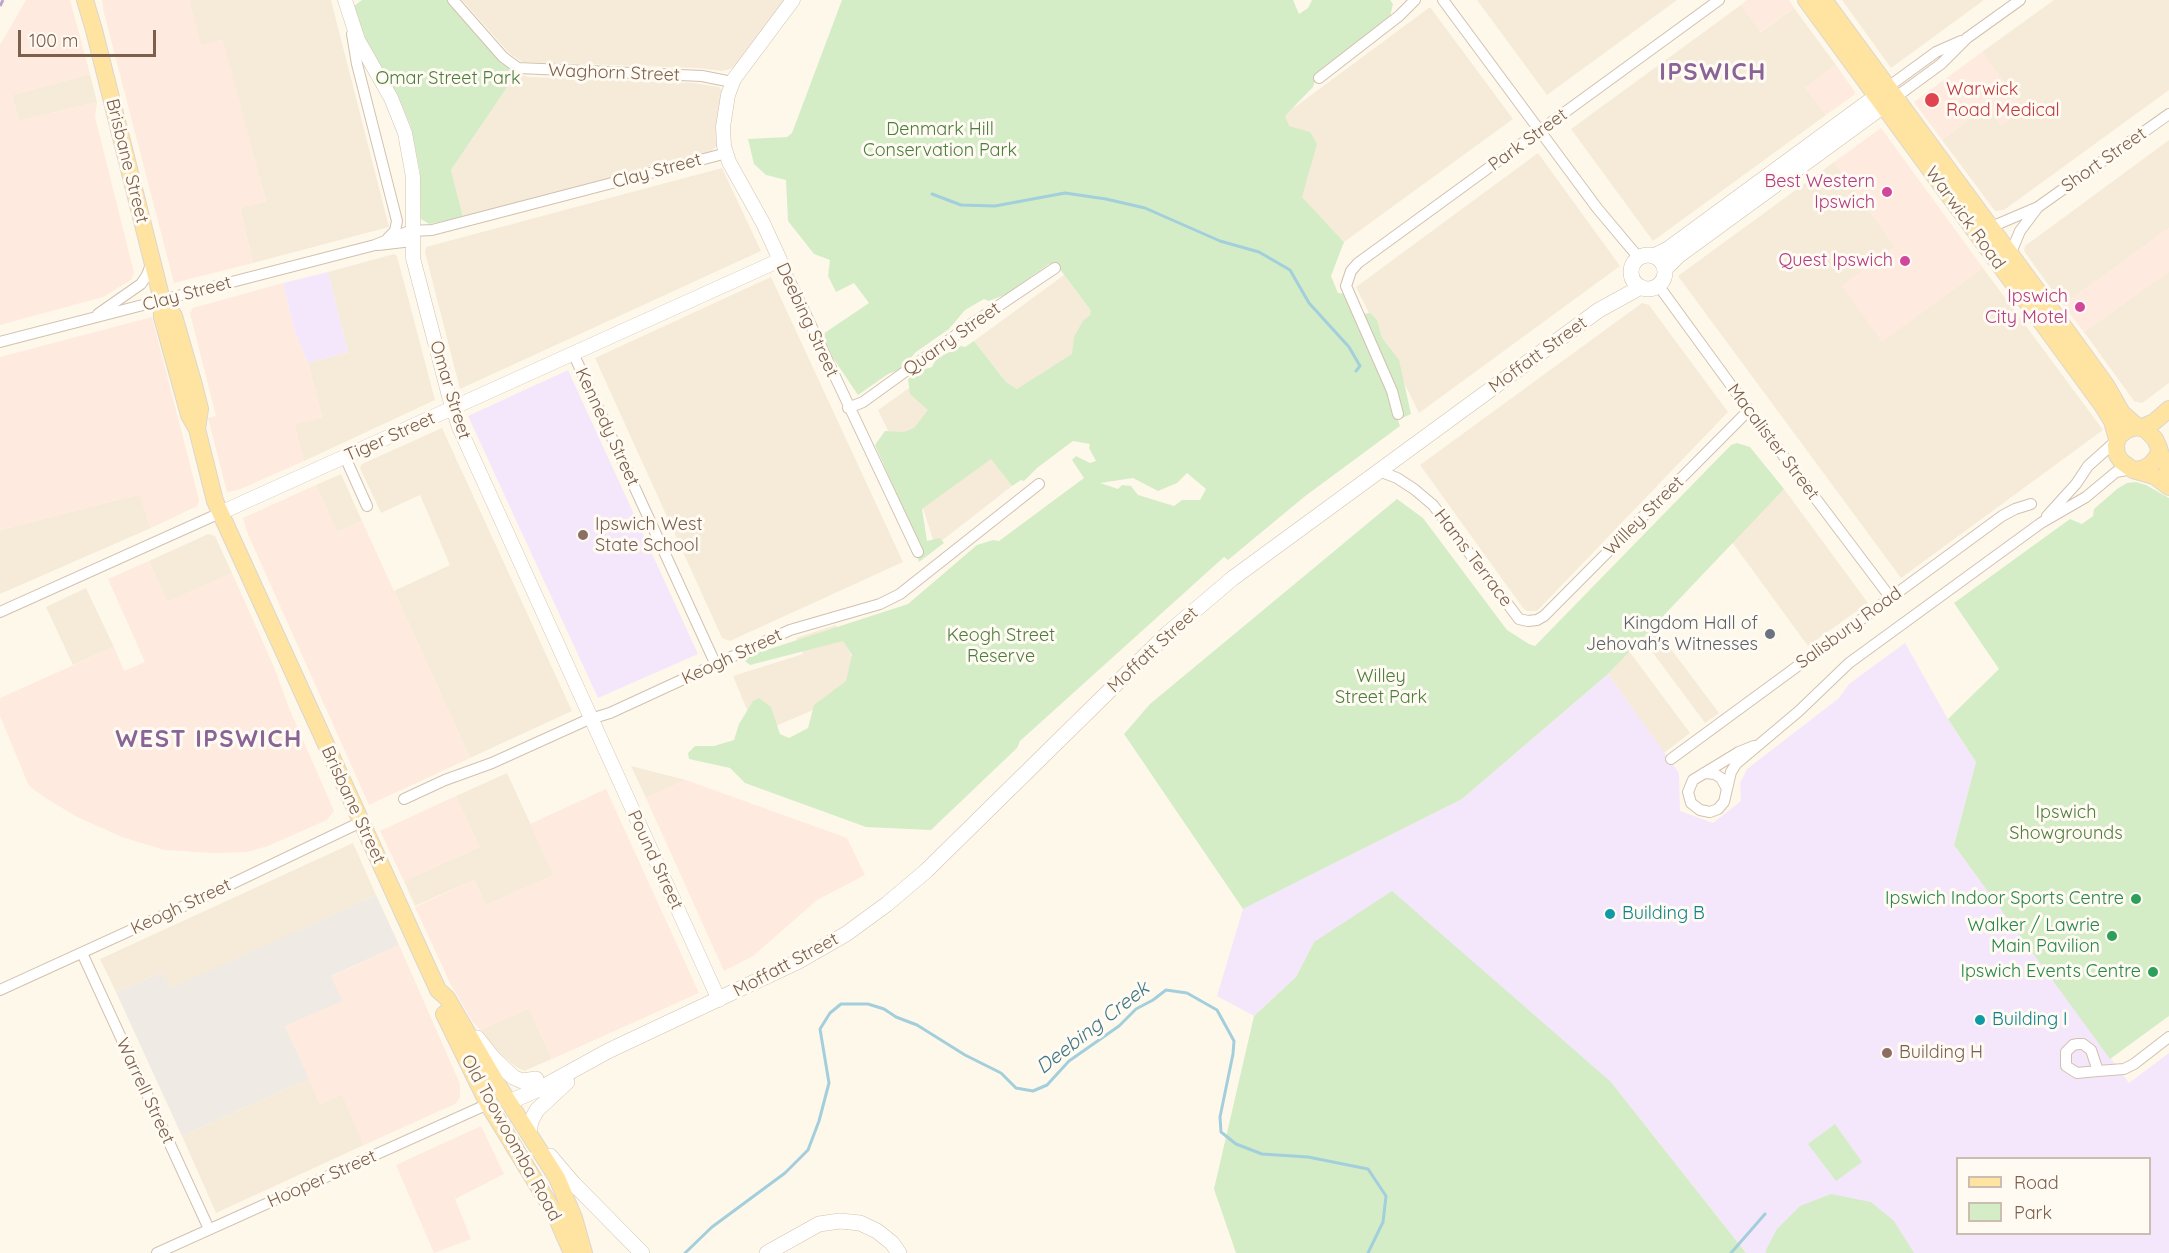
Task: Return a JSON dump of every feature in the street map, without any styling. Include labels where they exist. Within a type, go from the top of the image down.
[{"type":"main road","name":"Warwick Road","points":[[1806,0],[1990,227],[2106,385],[2122,413],[2139,428]]},
{"type":"main road","name":"Warwick Road","points":[[1824,0],[1886,96],[2102,405],[2112,421],[2117,440]]},
{"type":"main road","name":"Brisbane Street","points":[[87,6],[162,300],[162,317],[189,415],[196,429],[212,494],[438,990],[447,998],[507,1099]]},
{"type":"main road","points":[[1647,257],[1662,261],[1665,269],[1664,278],[1658,285],[1650,288],[1641,287],[1634,281],[1631,272],[1635,261],[1668,249],[1886,96]]},
{"type":"main road","points":[[1665,269],[1678,256],[1886,96]]},
{"type":"main road","name":"Moffatt Street","points":[[1599,310],[1631,272]]},
{"type":"main road","name":"Moffatt Street","points":[[719,999],[817,951],[846,934],[887,904],[926,871],[1167,634],[1233,578],[1599,310],[1641,287]]},
{"type":"main road","points":[[2169,409],[2154,422],[2127,430],[2117,440],[2116,448],[2123,464],[2154,476],[2169,487]]},
{"type":"main road","points":[[2139,428],[2150,433],[2169,469]]},
{"type":"main road","points":[[2132,469],[2142,469],[2150,465],[2157,457],[2169,431]]},
{"type":"main road","name":"Old Toowoomba Road","points":[[438,990],[438,1000],[488,1104],[577,1249]]},
{"type":"main road","name":"Hooper Street","points":[[488,1104],[539,1089],[608,1051],[719,999]]},
{"type":"main road","points":[[463,1027],[479,1040],[492,1058],[513,1077],[524,1081],[536,1079]]},
{"type":"main road","points":[[608,1051],[566,1082],[545,1102],[532,1118],[533,1139],[553,1158],[573,1184],[642,1253]]},
{"type":"main road","name":"Hooper Street","points":[[507,1099],[536,1079],[569,1064],[608,1051]]},
{"type":"main road","name":"Old Toowoomba Road","points":[[507,1099],[562,1189],[577,1249]]},
{"type":"main road","points":[[767,1253],[819,1224],[840,1221],[860,1223],[877,1231],[892,1243],[899,1253]]},
{"type":"street","name":"Omar Street","points":[[345,0],[358,39],[391,98],[405,133],[413,177],[414,261],[452,408],[593,719]]},
{"type":"street","name":"Waghorn Street","points":[[453,0],[503,57],[518,68],[702,76],[732,82]]},
{"type":"street","points":[[732,82],[793,0]]},
{"type":"street","points":[[1319,78],[1399,16],[1415,0]]},
{"type":"street","points":[[1443,0],[1598,208],[1647,257]]},
{"type":"street","name":"Park Street","points":[[1398,414],[1392,391],[1346,286],[1351,270],[1719,0]]},
{"type":"street","points":[[1886,96],[1936,52],[1967,38],[2020,0]]},
{"type":"street","name":"Omar Street","points":[[349,14],[357,64],[397,222],[395,231],[385,240]]},
{"type":"street","name":"Deebing Street","points":[[732,82],[723,128],[727,153],[918,552]]},
{"type":"street","name":"Short Street","points":[[1990,227],[2038,207],[2169,114]]},
{"type":"street","name":"Clay Street","points":[[0,342],[375,245],[385,240],[432,230],[727,153]]},
{"type":"street","name":"Short Street","points":[[2010,255],[2020,231],[2038,207]]},
{"type":"street","name":"Clay Street","points":[[375,245],[387,246],[412,234]]},
{"type":"street","name":"Tiger Street","points":[[0,612],[780,260]]},
{"type":"street","points":[[93,318],[141,284],[152,262]]},
{"type":"street","name":"Quarry Street","points":[[849,408],[863,402],[967,327],[1055,268]]},
{"type":"street","name":"Macalister Street","points":[[1658,285],[1890,597]]},
{"type":"street","name":"Kennedy Street","points":[[573,353],[716,665]]},
{"type":"street","name":"Willey Street","points":[[1538,620],[1749,410]]},
{"type":"street","name":"Salisbury Road","points":[[2041,522],[2088,466],[2117,440]]},
{"type":"street","points":[[345,457],[367,506]]},
{"type":"street","name":"Salisbury Road","points":[[1727,789],[1733,768],[1799,711],[1849,663],[2041,522],[2091,494],[2116,472],[2132,469]]},
{"type":"street","name":"Hams Terrace","points":[[1379,471],[1397,478],[1433,505],[1519,619],[1538,620]]},
{"type":"street","points":[[2084,472],[2085,482],[2091,494]]},
{"type":"street","name":"Keogh Street","points":[[404,799],[610,713],[790,630],[880,604],[900,594],[1039,484]]},
{"type":"street","name":"Salisbury Road","points":[[1671,759],[2002,516],[2031,504]]},
{"type":"street","name":"Pound Street","points":[[593,719],[719,999]]},
{"type":"street","points":[[1704,773],[1715,774],[1727,789],[1724,802],[1718,809],[1705,812],[1695,807],[1689,798],[1689,785],[1695,777],[1760,743]]},
{"type":"street","name":"Keogh Street","points":[[0,990],[361,822]]},
{"type":"street","name":"Warrell Street","points":[[82,953],[209,1229]]},
{"type":"street","points":[[2098,1071],[2124,1069],[2169,1037]]},
{"type":"street","name":"Hooper Street","points":[[157,1253],[488,1104]]},
{"type":"shaded area","points":[[26,0],[70,0],[90,74],[12,95],[19,121],[97,102],[95,117],[134,273],[131,280],[103,297],[0,325],[0,45]]},
{"type":"shaded area","points":[[102,0],[189,0],[201,45],[223,40],[266,201],[240,208],[253,263],[174,283]]},
{"type":"shaded area","points":[[189,0],[331,0],[389,227],[253,263],[240,208],[266,201],[222,40],[201,46]]},
{"type":"shaded area","points":[[462,0],[786,0],[738,64],[722,71],[698,68],[522,62],[509,53]]},
{"type":"shaded area","points":[[1477,0],[1677,0],[1547,95]]},
{"type":"shaded area","points":[[1747,0],[1789,0],[1794,8],[1760,32],[1741,5]]},
{"type":"shaded area","points":[[1842,0],[1984,0],[1891,68]]},
{"type":"shaded area","points":[[2054,0],[2169,0],[2169,90],[2004,210],[1995,211],[1942,140],[1987,106],[2023,109],[1982,52]]},
{"type":"shaded area","points":[[1741,5],[1761,32],[1794,8],[1836,65],[1805,88],[1826,115],[1653,241],[1571,129]]},
{"type":"shaded area","points":[[1430,7],[1513,119],[1344,242],[1249,141]]},
{"type":"shaded area","points":[[1982,52],[2024,109],[2001,126],[1987,106],[1942,140],[1914,102]]},
{"type":"shaded area","points":[[1836,65],[1855,92],[1826,115],[1805,88]]},
{"type":"shaded area","points":[[510,70],[528,77],[694,83],[719,87],[723,91],[717,146],[710,152],[675,162],[463,217],[451,170],[510,83]]},
{"type":"shaded area","points":[[90,74],[97,102],[19,121],[12,95]]},
{"type":"shaded area","points":[[1881,128],[1983,268],[1882,342],[1841,286],[1895,246],[1834,162]]},
{"type":"shaded area","points":[[2169,140],[2169,228],[2063,305],[2024,251],[2025,246]]},
{"type":"shaded area","points":[[1538,153],[1620,266],[1419,413],[1356,287]]},
{"type":"shaded area","points":[[1834,162],[1895,246],[1882,341],[1983,268],[2103,430],[1901,578],[1678,276]]},
{"type":"shaded area","points":[[722,168],[761,251],[460,389],[425,252],[426,247]]},
{"type":"shaded area","points":[[2169,228],[2169,271],[2084,332],[2063,305]]},
{"type":"shaded area","points":[[394,254],[397,256],[435,400],[304,461],[294,424],[322,417],[308,363],[348,352],[328,272]]},
{"type":"shaded area","points":[[2169,271],[2169,383],[2142,403],[2134,401],[2084,332]]},
{"type":"shaded area","points":[[328,272],[348,352],[308,363],[294,329],[283,283]]},
{"type":"shaded area","points":[[1064,275],[1106,331],[1036,379],[1017,389],[1006,382],[974,341]]},
{"type":"shaded area","points":[[771,277],[903,562],[730,641],[722,638],[595,358]]},
{"type":"shaded area","points":[[283,283],[294,329],[308,363],[322,417],[295,424],[304,461],[238,490],[227,492],[208,418],[216,416],[190,313],[193,308]]},
{"type":"shaded area","points":[[1642,303],[1649,305],[1728,412],[1537,611],[1527,611],[1420,465]]},
{"type":"shaded area","points":[[152,317],[199,500],[197,506],[151,528],[140,494],[0,530],[0,357]]},
{"type":"shaded area","name":"Ipswich West State School","points":[[568,370],[698,654],[598,698],[468,416]]},
{"type":"shaded area","points":[[929,374],[950,402],[894,443],[878,410]]},
{"type":"shaded area","points":[[442,428],[572,711],[470,758],[394,591],[450,565],[420,495],[381,513],[360,468],[362,464]]},
{"type":"shaded area","points":[[991,458],[1012,486],[935,546],[923,508]]},
{"type":"shaded area","points":[[341,474],[362,521],[337,532],[316,485]]},
{"type":"shaded area","points":[[316,485],[337,532],[362,521],[470,758],[369,805],[247,532],[243,518]]},
{"type":"shaded area","points":[[1784,489],[1868,603],[1808,646],[1732,542]]},
{"type":"shaded area","points":[[140,494],[151,528],[0,594],[0,530]]},
{"type":"shaded area","points":[[208,534],[215,536],[232,573],[167,602],[149,561]]},
{"type":"shaded area","points":[[149,561],[167,601],[232,573],[334,811],[327,820],[268,846],[247,852],[164,850],[122,837],[77,817],[29,786],[0,716],[0,698],[114,647],[124,671],[145,662],[108,579]]},
{"type":"shaded area","points":[[86,588],[114,647],[73,665],[46,607]]},
{"type":"shaded area","points":[[836,625],[867,687],[757,734],[733,676],[803,654],[796,638]]},
{"type":"shaded area","points":[[1653,625],[1719,713],[1705,723],[1642,638]]},
{"type":"shaded area","points":[[1905,643],[1948,719],[1976,762],[1954,845],[2129,1083],[2169,1053],[2169,1253],[1746,1253],[1611,1082],[1314,942],[1296,977],[1254,1016],[1217,996],[1243,909],[1462,799],[1608,674],[1679,773],[1680,811],[1713,823],[1741,801],[1740,783],[1747,769],[1839,698],[1849,684]]},
{"type":"shaded area","points":[[1629,651],[1690,733],[1664,753],[1608,674]]},
{"type":"shaded area","points":[[631,766],[686,780],[646,798]]},
{"type":"shaded area","points":[[507,773],[554,875],[486,905],[474,880],[415,906],[404,881],[479,847],[456,796]]},
{"type":"shaded area","points":[[686,780],[847,838],[865,875],[817,900],[753,956],[724,971],[646,798]]},
{"type":"shaded area","points":[[606,789],[699,993],[552,1059],[529,1008],[480,1030],[472,1021],[450,983],[415,907],[474,880],[486,905],[553,875],[530,824]]},
{"type":"shaded area","points":[[456,796],[479,847],[404,881],[380,831]]},
{"type":"shaded area","points":[[353,843],[376,895],[170,989],[162,972],[116,992],[100,959]]},
{"type":"shaded area","points":[[376,895],[399,945],[331,976],[342,1001],[285,1026],[309,1079],[182,1136],[116,992],[162,972],[171,988]]},
{"type":"shaded area","points":[[399,945],[460,1084],[460,1098],[455,1104],[364,1145],[342,1095],[320,1104],[285,1026],[341,1001],[330,977]]},
{"type":"shaded area","points":[[529,1008],[552,1059],[524,1071],[498,1052],[480,1030]]},
{"type":"shaded area","points":[[309,1079],[320,1104],[342,1094],[364,1145],[216,1213],[182,1136]]},
{"type":"shaded area","points":[[481,1126],[504,1174],[455,1199],[471,1239],[434,1253],[396,1165]]},
{"type":"green space","name":"Omar Street Park","points":[[362,0],[448,0],[510,70],[510,83],[451,170],[463,217],[429,224],[421,219],[420,172],[411,127],[398,96],[366,40],[359,23],[354,6]]},
{"type":"green space","name":"Denmark Hill Conservation Park","points":[[842,0],[1293,0],[1299,14],[1308,8],[1312,0],[1390,0],[1393,4],[1389,21],[1317,75],[1313,87],[1285,116],[1289,126],[1310,132],[1317,144],[1302,197],[1344,242],[1331,276],[1338,293],[1347,294],[1363,314],[1370,313],[1377,320],[1382,338],[1399,360],[1411,414],[1398,420],[1400,426],[1304,497],[1228,560],[1224,557],[1020,741],[1017,748],[931,830],[866,827],[745,783],[730,768],[689,759],[688,753],[695,746],[714,746],[734,740],[739,724],[753,701],[759,698],[771,707],[780,734],[789,738],[808,728],[814,705],[846,681],[852,655],[843,641],[750,665],[745,661],[751,655],[908,604],[977,545],[993,540],[999,541],[1084,478],[1072,460],[1076,456],[1090,463],[1096,461],[1089,448],[1090,444],[1073,441],[1037,468],[1024,481],[1021,480],[1012,486],[991,459],[922,509],[927,541],[940,538],[944,543],[919,562],[917,556],[921,549],[875,445],[885,431],[904,432],[914,428],[928,410],[910,394],[908,379],[918,371],[932,367],[936,359],[974,341],[1006,382],[1017,389],[1072,354],[1074,337],[1091,311],[1056,264],[1049,264],[1007,294],[989,301],[984,299],[965,310],[949,329],[916,352],[901,369],[888,374],[858,395],[827,349],[823,334],[869,303],[854,283],[836,292],[828,276],[830,260],[814,254],[788,221],[786,180],[766,175],[754,164],[748,139],[787,137],[792,133]],"holes":[[[1187,473],[1206,489],[1200,500],[1182,500],[1174,506],[1138,495],[1131,486],[1122,485],[1118,489],[1100,483],[1133,478],[1158,491],[1177,483]]]},
{"type":"green space","name":"Willey Street Park","points":[[1737,443],[1750,447],[1784,489],[1608,674],[1462,799],[1243,909],[1124,734],[1150,704],[1397,499],[1423,518],[1507,630],[1535,646],[1731,445]]},
{"type":"green space","name":"Ipswich Showgrounds","points":[[2136,482],[2169,498],[2169,1016],[2110,1059],[1954,845],[1976,762],[1948,719],[1999,669],[1954,603],[2070,519],[2082,524],[2093,516],[2094,509],[2117,489],[2127,483]]},
{"type":"green space","points":[[1392,891],[1611,1082],[1746,1253],[1236,1253],[1214,1189],[1254,1016],[1296,977],[1314,942]]},
{"type":"green space","points":[[1835,1124],[1862,1162],[1836,1181],[1808,1144]]},
{"type":"green space","points":[[1831,1194],[1871,1202],[1894,1221],[1914,1253],[1766,1253],[1777,1229],[1800,1206]]},
{"type":"waterway","points":[[932,194],[961,205],[995,206],[1065,193],[1106,199],[1145,208],[1220,241],[1259,252],[1290,270],[1309,303],[1349,347],[1360,366],[1356,371]]},
{"type":"waterway","name":"Deebing Creek","points":[[685,1253],[712,1227],[785,1173],[808,1150],[819,1121],[829,1083],[820,1029],[830,1013],[841,1004],[868,1004],[884,1009],[1001,1073],[1016,1088],[1033,1091],[1047,1085],[1069,1061],[1119,1026],[1136,1009],[1166,990],[1187,993],[1217,1010],[1234,1041],[1220,1117],[1221,1132],[1236,1144],[1262,1154],[1308,1157],[1368,1169],[1386,1196],[1383,1222],[1368,1253]]},
{"type":"waterway","points":[[1731,1253],[1765,1214]]},
{"type":"railway","points":[[0,6],[3,0]]},
{"type":"place","name":"Warwick Road Medical","points":[[1932,100]]},
{"type":"place","name":"Best Western Ipswich","points":[[1887,192]]},
{"type":"place","name":"Quest Ipswich","points":[[1905,261]]},
{"type":"place","name":"Ipswich City Motel","points":[[2080,307]]},
{"type":"place","name":"Ipswich West State School","points":[[583,535]]},
{"type":"place","name":"Kingdom Hall of Jehovah's Witnesses","points":[[1770,634]]},
{"type":"place","name":"Ipswich Indoor Sports Centre","points":[[2136,899]]},
{"type":"place","name":"Building B","points":[[1610,914]]},
{"type":"place","name":"Walker / Lawrie Main Pavilion","points":[[2112,936]]},
{"type":"place","name":"Ipswich Events Centre","points":[[2153,972]]},
{"type":"place","name":"Building I","points":[[1980,1020]]},
{"type":"place","name":"Building H","points":[[1887,1053]]},
{"type":"district","name":"IPSWICH","points":[[1713,73]]},
{"type":"district","name":"WEST IPSWICH","points":[[209,740]]},
{"type":"park label","name":"Keogh Street Reserve","points":[[1001,646]]}]
